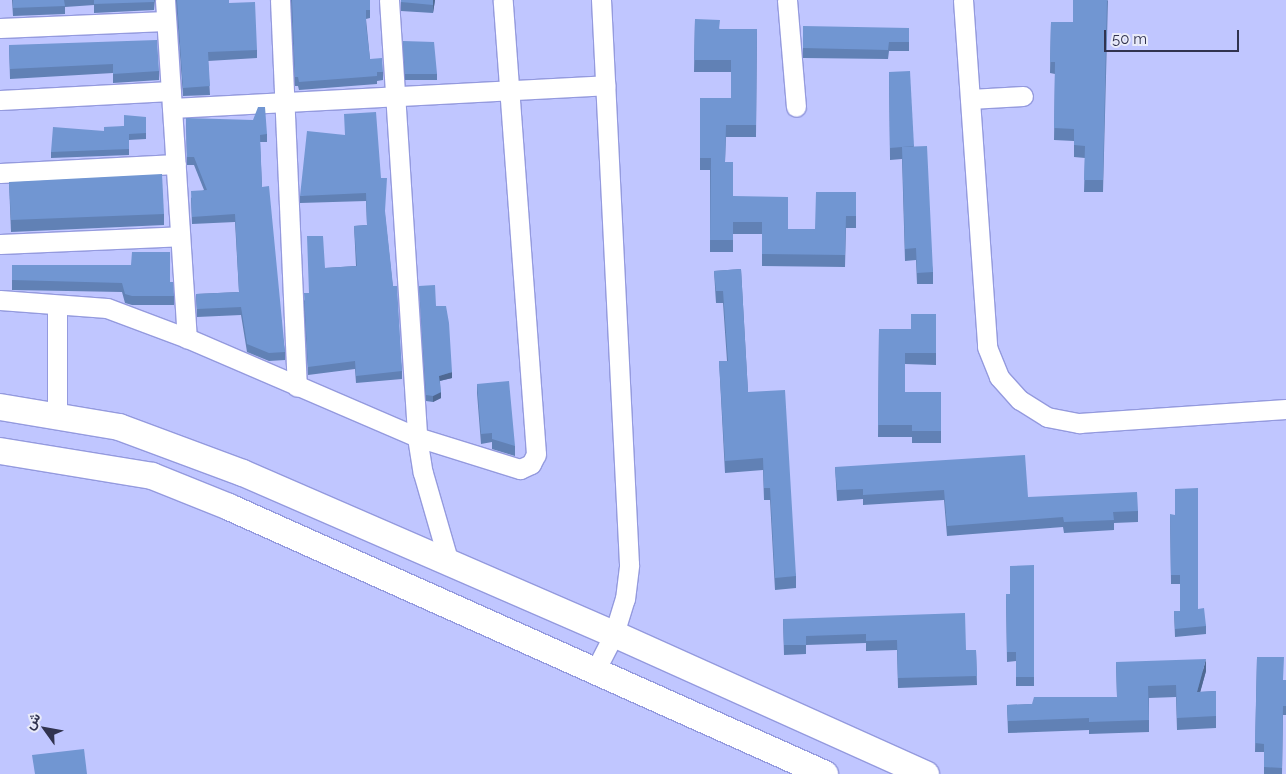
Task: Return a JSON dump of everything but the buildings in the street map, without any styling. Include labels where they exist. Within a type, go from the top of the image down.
[{"type":"street","points":[[165,0],[187,338]]},
{"type":"street","points":[[280,0],[297,387]]},
{"type":"street","points":[[389,0],[417,437],[424,473],[449,563]]},
{"type":"street","points":[[0,300],[107,308],[187,338],[297,387],[417,437],[520,468],[531,464],[536,454],[508,90],[503,0]]},
{"type":"street","points":[[595,672],[614,634],[624,599],[629,564],[601,0]]},
{"type":"street","points":[[787,0],[796,107]]},
{"type":"street","points":[[963,0],[987,347],[992,366],[1020,400],[1047,416],[1078,423],[1286,410]]},
{"type":"street","points":[[0,28],[166,21]]},
{"type":"street","points":[[0,100],[171,99],[285,102],[605,85]]},
{"type":"street","points":[[970,99],[1023,96]]},
{"type":"street","points":[[0,173],[176,164]]},
{"type":"street","points":[[0,244],[180,236]]},
{"type":"street","points":[[57,305],[57,415]]},
{"type":"street","points":[[0,407],[57,415],[119,427],[243,473],[614,634],[926,774]]},
{"type":"street","points":[[0,451],[152,476],[229,507],[825,774]]}]
